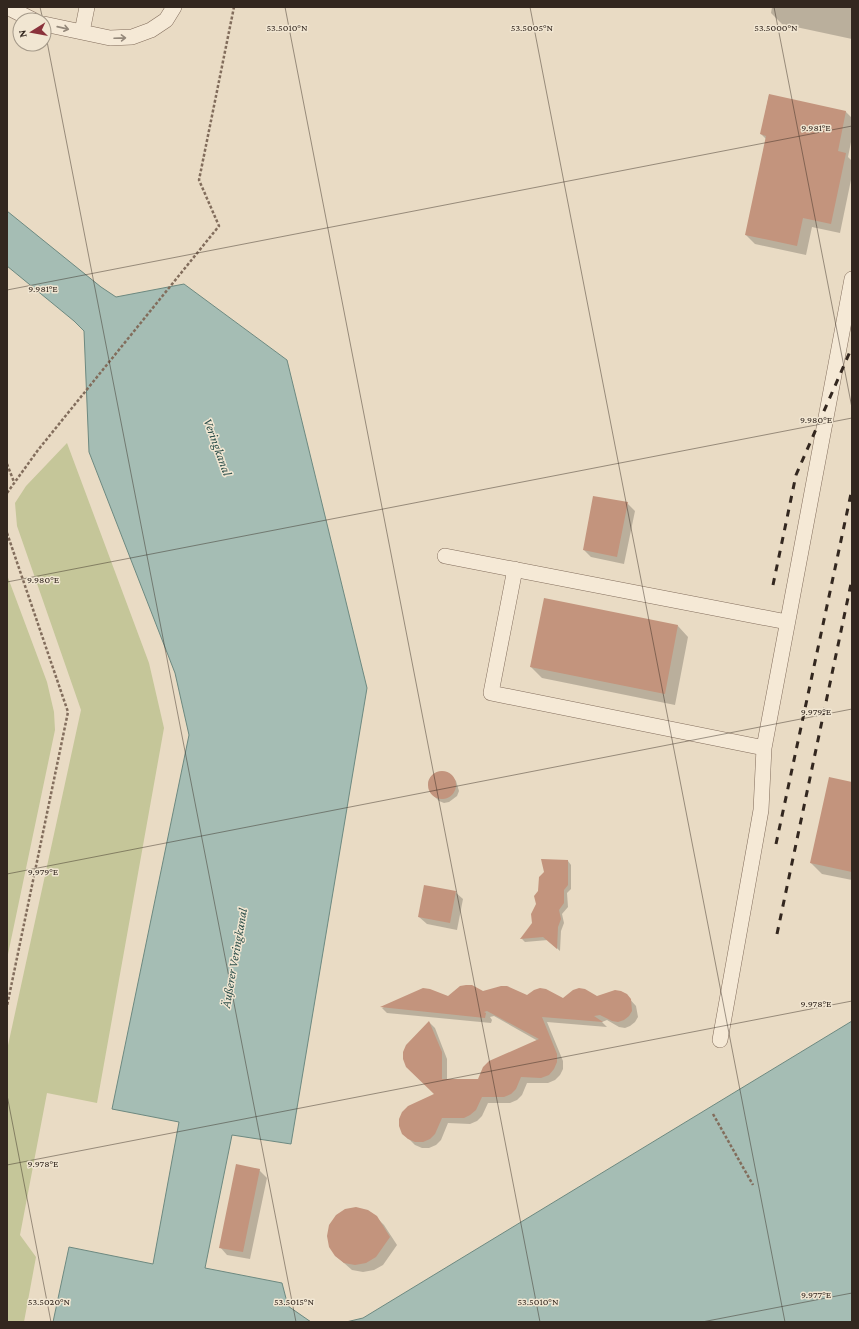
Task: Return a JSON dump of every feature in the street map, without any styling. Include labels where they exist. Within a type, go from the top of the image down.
[{"type":"lane","points":[[82,32],[87,7]]},
{"type":"lane","points":[[52,26],[110,38],[132,37],[151,30],[166,20],[174,7]]},
{"type":"lane","points":[[720,1040],[760,810],[764,748],[852,279]]},
{"type":"lane","points":[[445,556],[787,622]]},
{"type":"lane","points":[[515,569],[491,694],[764,748]]},
{"type":"path","points":[[7,493],[38,450],[219,226],[199,180],[234,7]]},
{"type":"path","points":[[7,464],[14,482]]},
{"type":"path","points":[[7,533],[68,712],[7,1006]]},
{"type":"path","points":[[713,1114],[753,1186]]},
{"type":"green space","points":[[67,443],[149,663],[164,728],[97,1103],[47,1093],[20,1235],[36,1257],[24,1322],[7,1322],[7,1050],[81,710],[17,526],[15,503],[26,486]]},
{"type":"green space","points":[[7,575],[47,682],[54,712],[55,730],[7,959]]},
{"type":"water","points":[[7,211],[101,287],[116,297],[184,284],[287,360],[367,688],[291,1144],[232,1135],[205,1268],[282,1283],[288,1306],[311,1322],[53,1322],[69,1247],[153,1264],[179,1122],[112,1109],[189,735],[175,673],[89,452],[84,331],[7,266]]},
{"type":"water","points":[[852,1021],[852,1322],[346,1322],[363,1318]]},
{"type":"building","points":[[769,94],[846,111],[838,151],[846,153],[831,224],[803,218],[797,246],[745,235],[766,136],[760,134]]},
{"type":"building","points":[[593,496],[628,502],[617,557],[583,550]]},
{"type":"building","points":[[544,598],[678,625],[665,694],[530,667]]},
{"type":"building","points":[[442,771],[452,775],[456,785],[452,795],[442,799],[432,795],[428,785],[432,775]]},
{"type":"building","points":[[829,777],[852,782],[852,872],[810,863]]},
{"type":"building","points":[[541,859],[568,860],[568,885],[564,890],[564,903],[559,910],[561,919],[558,927],[557,949],[543,937],[520,939],[532,923],[531,914],[536,904],[534,896],[538,891],[539,877],[544,872]]},
{"type":"building","points":[[424,885],[456,891],[450,923],[418,917]]},
{"type":"building","points":[[472,985],[483,991],[501,986],[507,986],[527,995],[540,988],[546,989],[563,998],[573,990],[579,988],[585,989],[597,996],[615,990],[627,994],[631,999],[632,1011],[624,1020],[618,1022],[612,1021],[600,1015],[594,1016],[603,1022],[542,1017],[557,1054],[557,1062],[549,1075],[541,1078],[521,1077],[516,1089],[511,1094],[504,1097],[482,1097],[476,1110],[470,1115],[464,1118],[442,1118],[435,1134],[430,1139],[423,1142],[415,1142],[402,1134],[399,1126],[399,1119],[402,1112],[408,1106],[434,1094],[406,1067],[403,1059],[403,1052],[406,1045],[429,1021],[442,1052],[442,1079],[478,1079],[483,1067],[489,1061],[539,1039],[487,1011],[484,1012],[486,1013],[485,1018],[380,1007],[423,988],[448,996],[460,986]]},
{"type":"building","points":[[236,1164],[260,1169],[243,1252],[219,1248]]},
{"type":"building","points":[[356,1207],[368,1210],[377,1216],[390,1237],[376,1257],[366,1263],[355,1265],[344,1263],[335,1256],[329,1247],[327,1236],[329,1225],[336,1215],[345,1209]]},
{"type":"railway","points":[[773,585],[796,475],[852,347]]},
{"type":"railway","points":[[776,844],[852,489]]},
{"type":"railway","points":[[777,934],[852,579]]},
{"type":"water label","name":"Veringkanal","points":[[218,447]]},
{"type":"water label","name":"Äußerer Veringkanal","points":[[234,958]]}]
